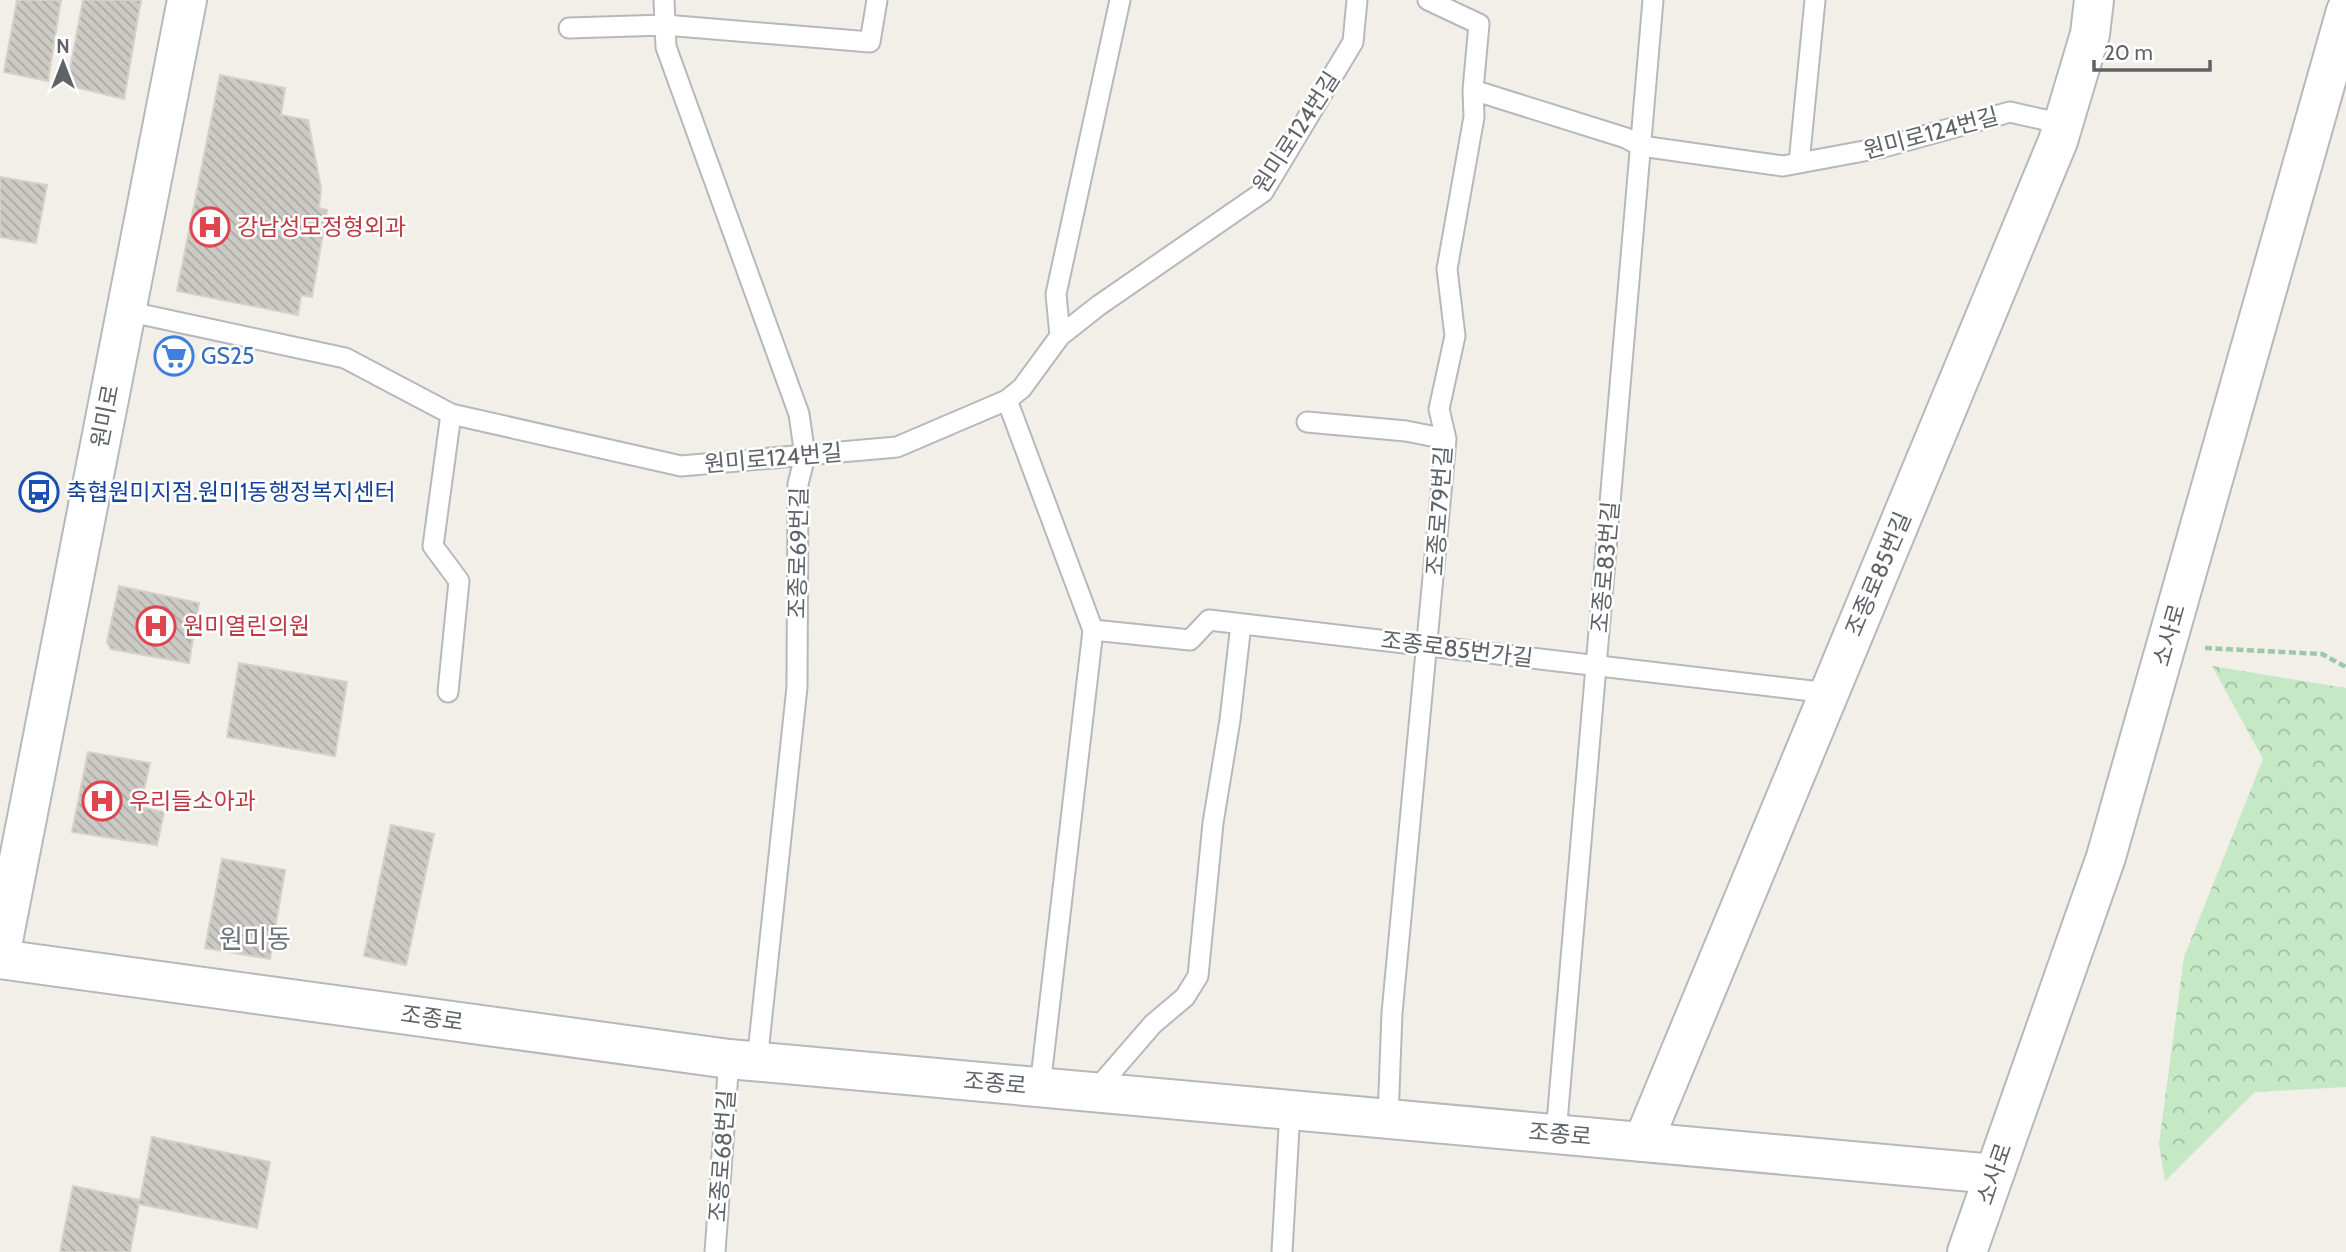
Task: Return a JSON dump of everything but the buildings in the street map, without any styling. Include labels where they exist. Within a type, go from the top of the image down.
[{"type":"street","name":"원미로","points":[[0,957],[187,0]]},
{"type":"street","name":"조종로85번길","points":[[1643,1142],[2063,124],[2090,34],[2094,0]]},
{"type":"street","name":"소사로","points":[[1967,1252],[2106,857],[2346,11]]},
{"type":"street","name":"조종로","points":[[0,957],[743,1060],[1994,1174]]},
{"type":"lane","name":"조종로69번길","points":[[664,0],[666,47],[799,414],[805,456],[798,484],[797,687],[743,1060]]},
{"type":"lane","points":[[569,28],[665,25],[870,42],[877,0]]},
{"type":"lane","points":[[1060,336],[1056,294],[1120,0]]},
{"type":"lane","name":"원미로124번길","points":[[126,311],[345,358],[451,414],[681,466],[897,447],[1007,400],[1022,388],[1060,336],[1098,306],[1263,192],[1353,42],[1357,0]]},
{"type":"lane","points":[[1429,0],[1479,24],[1473,90]]},
{"type":"lane","name":"조종로83번길","points":[[1556,1134],[1653,0]]},
{"type":"lane","points":[[1799,163],[1815,0]]},
{"type":"lane","name":"원미로124번길","points":[[1473,90],[1626,138],[1641,146],[1783,166],[1880,148],[2010,112],[2063,124]]},
{"type":"lane","name":"조종로79번길","points":[[1388,1119],[1392,1013],[1408,821],[1429,646],[1446,439],[1439,409],[1455,335],[1447,269],[1474,117],[1473,90]]},
{"type":"lane","points":[[1007,400],[1093,630],[1040,1087]]},
{"type":"lane","points":[[448,692],[459,581],[433,545],[451,414]]},
{"type":"lane","points":[[1307,422],[1406,431],[1446,439]]},
{"type":"lane","name":"조종로85번가길","points":[[1093,630],[1190,640],[1209,620],[1829,693]]},
{"type":"lane","points":[[1094,1092],[1153,1024],[1185,997],[1198,976],[1213,823],[1230,720],[1241,624]]},
{"type":"lane","name":"조종로68번길","points":[[715,1252],[743,1060]]},
{"type":"lane","points":[[1282,1252],[1290,1110]]},
{"type":"path","points":[[2166,645],[2322,654],[2346,667]]},
{"type":"green space","points":[[2212,666],[2346,688],[2346,1087],[2255,1092],[2165,1181],[2159,1144],[2184,957],[2263,759]]},
{"type":"place","name":"강남성모정형외과","points":[[210,227]]},
{"type":"place","name":"GS25","points":[[174,356]]},
{"type":"place","name":"축협원미지점.원미1동행정복지센터","points":[[39,492]]},
{"type":"place","name":"원미열린의원","points":[[156,626]]},
{"type":"place","name":"우리들소아과","points":[[102,801]]},
{"type":"district","name":"원미동","points":[[255,939]]}]
